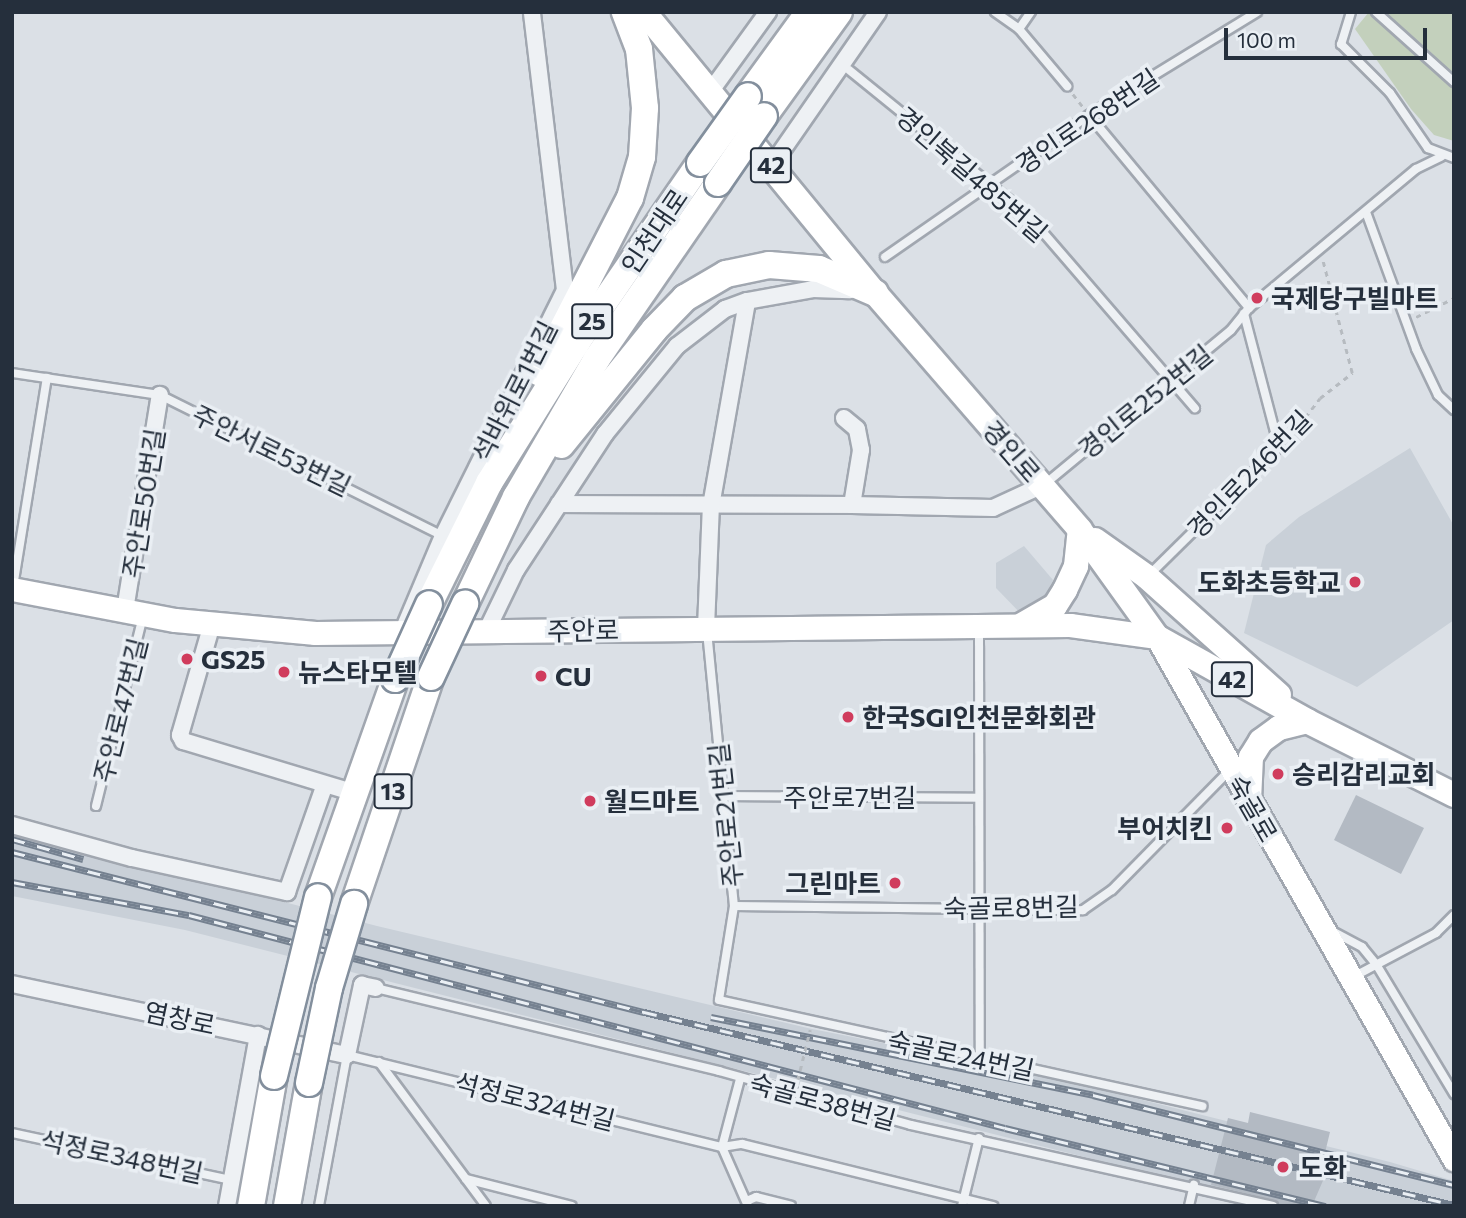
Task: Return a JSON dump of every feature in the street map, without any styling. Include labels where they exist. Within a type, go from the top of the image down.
[{"type":"highway","points":[[489,483],[529,394],[630,198],[636,177],[645,108],[639,49],[625,12]]},
{"type":"highway","name":"인천대로","points":[[287,1206],[329,988],[354,904],[431,677],[516,497],[596,360],[718,183],[756,106],[809,12]]},
{"type":"highway","name":"인천대로","points":[[352,792],[395,679],[489,483],[578,342],[700,163],[756,106],[839,12]]},
{"type":"highway","points":[[516,497],[654,330],[685,298],[726,274],[769,265],[819,269],[875,293]]},
{"type":"highway","name":"13","points":[[251,1206],[274,1076],[318,897],[352,792]]},
{"type":"main road","name":"경인로","points":[[644,12],[875,293],[1080,530],[1157,638],[1307,721],[1454,794]]},
{"type":"main road","points":[[655,12],[665,38]]},
{"type":"main road","points":[[1022,625],[1055,606],[1065,590],[1076,566],[1080,530],[1147,577],[1307,721]]},
{"type":"main road","name":"주안로","points":[[13,589],[212,624],[315,634],[1070,625],[1157,638]]},
{"type":"main road","name":"숙골로","points":[[1157,638],[1454,1159]]},
{"type":"main road","points":[[1249,801],[1251,757],[1261,741],[1279,728],[1307,721]]},
{"type":"street","name":"석바위로1번길","points":[[402,633],[443,536],[565,290],[532,12]]},
{"type":"street","points":[[710,92],[768,12]]},
{"type":"street","points":[[772,165],[878,12]]},
{"type":"street","points":[[486,632],[516,570],[605,434],[677,346],[725,309],[747,301],[834,287],[875,293]]},
{"type":"street","points":[[706,628],[711,506],[747,301]]},
{"type":"street","name":"주안로50번길","points":[[134,612],[160,395]]},
{"type":"street","points":[[844,418],[857,429],[861,450],[852,505]]},
{"type":"street","points":[[559,503],[993,508],[1042,485]]},
{"type":"street","points":[[212,624],[180,735],[183,741],[352,792]]},
{"type":"street","points":[[12,825],[132,858],[287,892],[325,784]]},
{"type":"street","name":"염창로","points":[[12,984],[347,1055]]},
{"type":"street","points":[[347,1055],[362,985],[376,988]]},
{"type":"street","name":"석정로348번길","points":[[227,1206],[258,1035]]},
{"type":"lane","points":[[995,12],[1019,29],[1067,86]]},
{"type":"lane","points":[[1019,29],[1031,12]]},
{"type":"lane","name":"경인로268번길","points":[[885,257],[992,186],[1089,115],[1257,12]]},
{"type":"lane","points":[[1351,12],[1341,44],[1390,93],[1429,148],[1441,157],[1454,158]]},
{"type":"lane","points":[[1376,12],[1454,82]]},
{"type":"lane","name":"경인북길485번길","points":[[849,70],[1029,216],[1195,408]]},
{"type":"lane","points":[[1089,115],[1247,311]]},
{"type":"lane","name":"경인로252번길","points":[[1042,485],[1171,380],[1247,311],[1416,169],[1441,157]]},
{"type":"lane","points":[[1366,212],[1407,322],[1438,395],[1454,410]]},
{"type":"lane","name":"경인로252번길","points":[[1247,311],[1279,447]]},
{"type":"lane","name":"주안서로53번길","points":[[12,373],[160,395],[443,536]]},
{"type":"lane","points":[[13,589],[47,378]]},
{"type":"lane","name":"경인로246번길","points":[[1147,577],[1279,447]]},
{"type":"lane","name":"주안로47번길","points":[[96,806],[134,612]]},
{"type":"lane","points":[[979,626],[980,1058]]},
{"type":"lane","name":"주안로21번길","points":[[706,628],[734,906],[719,1000]]},
{"type":"lane","name":"숙골로8번길","points":[[734,906],[1071,911],[1097,903],[1231,769]]},
{"type":"lane","name":"주안로7번길","points":[[722,796],[979,798]]},
{"type":"lane","points":[[1350,979],[1436,933],[1454,915]]},
{"type":"lane","points":[[1319,924],[1362,947],[1376,964],[1454,1094]]},
{"type":"lane","name":"숙골로38번길","points":[[376,988],[740,1079],[911,1125],[1194,1185],[1273,1206]]},
{"type":"lane","name":"숙골로24번길","points":[[719,1000],[1203,1107]]},
{"type":"lane","points":[[319,1206],[347,1055]]},
{"type":"lane","name":"석정로324번길","points":[[347,1055],[722,1147],[742,1144],[963,1202],[993,1206]]},
{"type":"lane","points":[[379,1062],[486,1206]]},
{"type":"lane","points":[[740,1079],[722,1147],[749,1203],[756,1196],[792,1206]]},
{"type":"lane","name":"석정로348번길","points":[[12,1133],[231,1180]]},
{"type":"lane","points":[[963,1202],[979,1138]]},
{"type":"lane","points":[[466,1179],[572,1206]]},
{"type":"lane","points":[[1189,1206],[1194,1185]]},
{"type":"path","points":[[1067,86],[1089,115]]},
{"type":"path","name":"경인로246번길","points":[[1279,447],[1320,398],[1352,373],[1320,250]]},
{"type":"path","points":[[1407,322],[1454,298]]},
{"type":"path","points":[[795,1090],[810,1030]]},
{"type":"shaded area","name":"도화초등학교","points":[[1410,448],[1454,526],[1454,620],[1357,687],[1244,633],[1266,545],[1299,517]]},
{"type":"shaded area","points":[[1024,546],[1053,580],[1044,608],[1023,616],[996,588],[996,563]]},
{"type":"shaded area","points":[[12,832],[377,926],[812,1029],[1031,1072],[1390,1162],[1454,1181],[1454,1206],[1279,1206],[185,930],[12,896]]},
{"type":"green space","points":[[1369,12],[1454,12],[1454,141],[1434,135],[1411,109],[1355,29]]},
{"type":"building","points":[[1356,795],[1424,828],[1401,874],[1334,840]]},
{"type":"building","points":[[1250,1112],[1330,1132],[1322,1165],[1325,1176],[1312,1206],[1279,1206],[1274,1200],[1211,1185],[1228,1118],[1248,1123]]},
{"type":"railway","points":[[12,839],[83,859]]},
{"type":"railway","points":[[12,852],[644,1012],[1454,1205]]},
{"type":"railway","points":[[12,882],[189,915],[1005,1128],[1326,1206]]},
{"type":"railway","points":[[711,1017],[1093,1095],[1454,1185]]},
{"type":"place","name":"국제당구빌마트","points":[[1257,298]]},
{"type":"place","name":"도화초등학교","points":[[1355,582]]},
{"type":"place","name":"GS25","points":[[187,659]]},
{"type":"place","name":"뉴스타모텔","points":[[284,672]]},
{"type":"place","name":"CU","points":[[541,676]]},
{"type":"place","name":"한국SGI인천문화회관","points":[[848,717]]},
{"type":"place","name":"승리감리교회","points":[[1278,774]]},
{"type":"place","name":"월드마트","points":[[590,801]]},
{"type":"place","name":"부어치킨","points":[[1227,828]]},
{"type":"place","name":"그린마트","points":[[895,883]]},
{"type":"place","name":"도화","points":[[1283,1167]]}]
